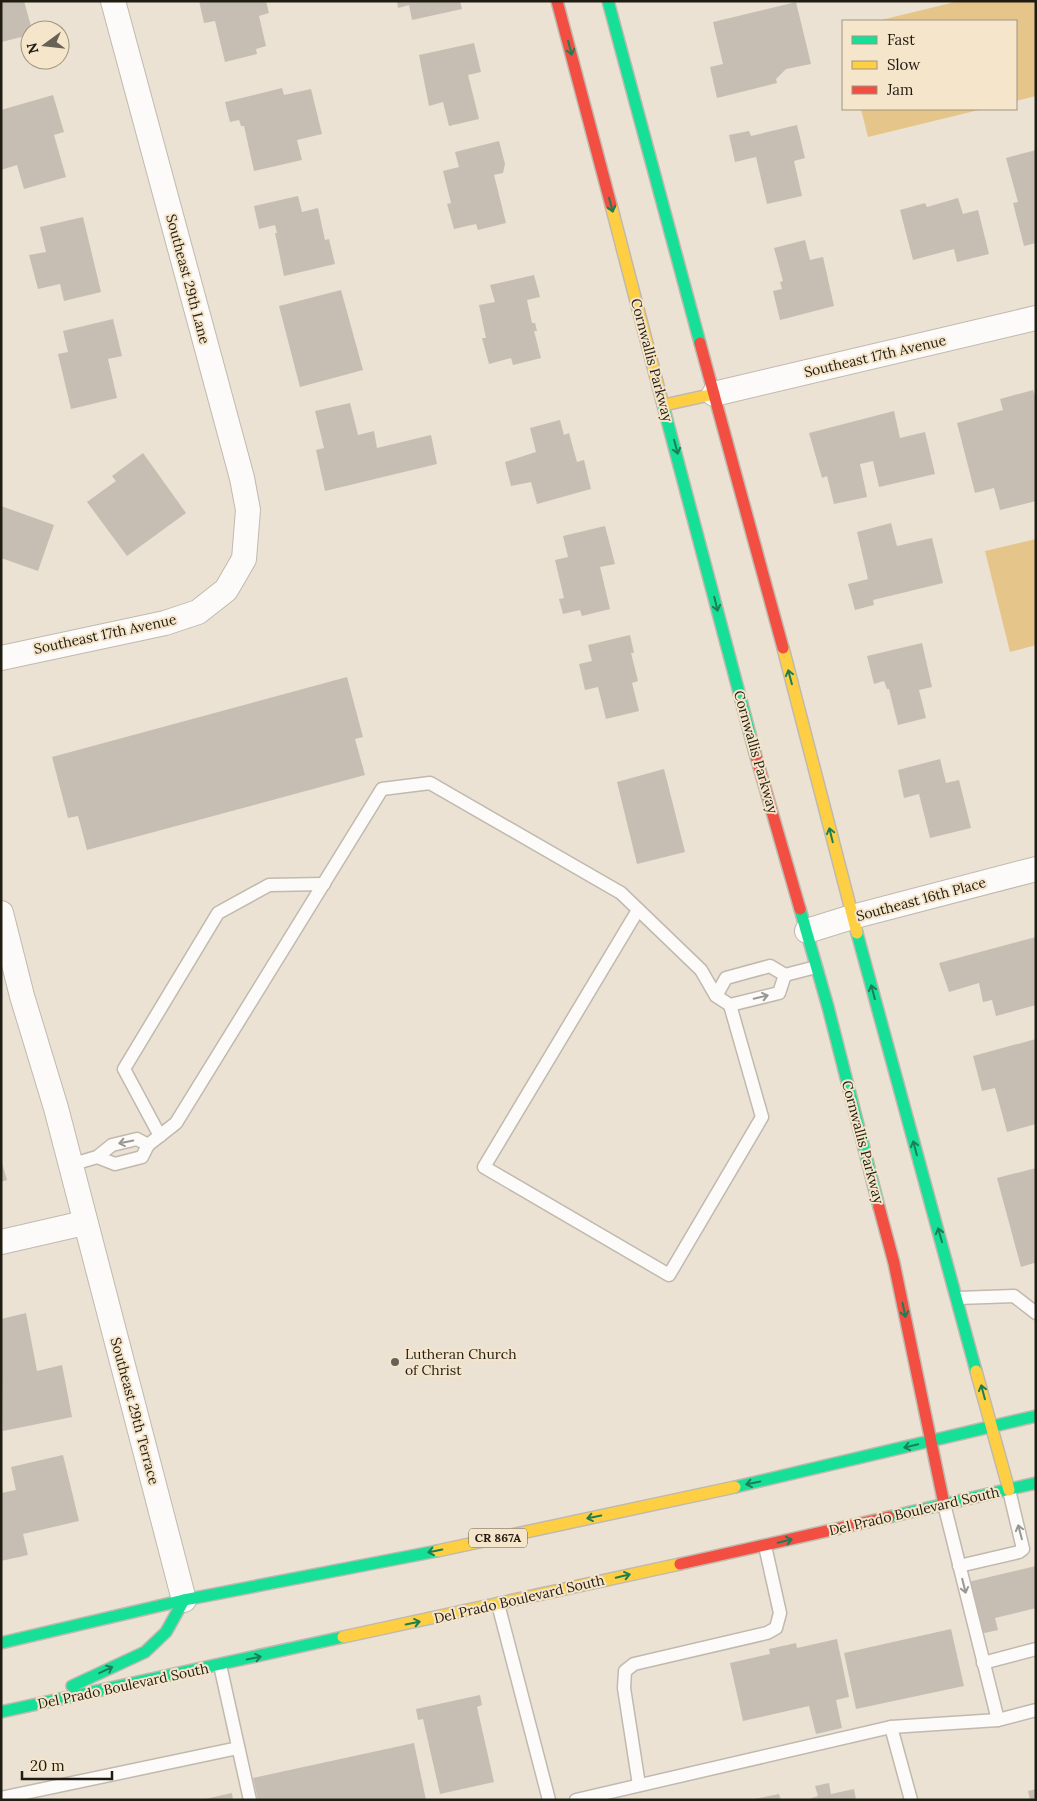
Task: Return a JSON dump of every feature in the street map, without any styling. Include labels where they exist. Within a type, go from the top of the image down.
[{"type":"street","name":"Southeast 29th Lane","points":[[113,1],[242,478],[248,510],[244,559]]},
{"type":"street","name":"Cornwallis Parkway","points":[[557,1],[752,742],[807,931],[894,1263],[944,1504]]},
{"type":"street","points":[[608,1],[811,754],[852,917],[958,1298],[1009,1490]]},
{"type":"street","name":"Southeast 17th Avenue","points":[[714,394],[1036,318]]},
{"type":"street","points":[[664,405],[714,394]]},
{"type":"street","name":"Southeast 17th Avenue","points":[[1,658],[165,623],[198,612],[226,590],[244,559]]},
{"type":"street","name":"Southeast 16th Place","points":[[807,931],[852,917],[1036,869]]},
{"type":"street","name":"Southeast 29th Terrace","points":[[1,913],[11,999],[56,1108],[84,1222],[184,1600]]},
{"type":"street","points":[[1,1242],[84,1222]]},
{"type":"street","name":"CR 867A","points":[[1,1643],[184,1600],[410,1557],[757,1482],[1036,1416]]},
{"type":"street","name":"Del Prado Boulevard South","points":[[1,1712],[765,1546],[1036,1483]]},
{"type":"street","points":[[30,1706],[145,1652],[166,1632],[184,1600]]},
{"type":"lane","points":[[97,1158],[115,1164],[142,1157],[148,1145],[176,1123],[382,789],[430,783],[621,893],[701,970],[716,996],[730,1005],[762,1117],[669,1275],[484,1167],[638,910]]},
{"type":"lane","points":[[160,1136],[124,1069],[218,914],[269,886],[324,884]]},
{"type":"lane","points":[[716,996],[726,978],[770,966],[784,975],[816,967]]},
{"type":"lane","points":[[730,1005],[779,993],[784,975]]},
{"type":"lane","points":[[70,1165],[97,1158],[112,1145],[137,1139],[148,1145]]},
{"type":"lane","points":[[958,1298],[1014,1296],[1036,1313]]},
{"type":"lane","points":[[959,1566],[1019,1552],[1023,1549],[1009,1490]]},
{"type":"lane","points":[[944,1504],[998,1720]]},
{"type":"lane","points":[[639,1785],[624,1688],[625,1671],[634,1664],[767,1634],[776,1628],[780,1612],[765,1546]]},
{"type":"lane","points":[[498,1604],[549,1800]]},
{"type":"lane","points":[[983,1663],[1036,1649]]},
{"type":"lane","points":[[220,1665],[250,1800]]},
{"type":"lane","points":[[576,1800],[891,1728],[998,1720],[1036,1710]]},
{"type":"lane","points":[[891,1728],[911,1800]]},
{"type":"lane","points":[[1,1798],[238,1748]]},
{"type":"shaded area","points":[[959,1],[1036,1],[1036,96],[1017,101],[1017,20],[881,20]]},
{"type":"shaded area","points":[[861,110],[979,110],[868,137]]},
{"type":"shaded area","points":[[1036,539],[1036,645],[1010,652],[985,551]]},
{"type":"building","points":[[1,1],[24,1],[29,20],[20,20],[20,37],[1,42]]},
{"type":"building","points":[[199,1],[266,1],[269,13],[259,16],[266,46],[256,49],[257,54],[225,62],[215,21],[204,23]]},
{"type":"building","points":[[397,1],[460,1],[462,9],[412,20],[409,5],[398,8]]},
{"type":"building","points":[[796,2],[811,64],[786,69],[776,79],[777,83],[717,98],[710,67],[723,64],[713,22]]},
{"type":"building","points":[[474,43],[481,72],[468,75],[479,119],[449,126],[443,102],[429,106],[419,55]]},
{"type":"building","points":[[282,88],[284,95],[311,89],[322,134],[297,140],[302,160],[254,171],[244,126],[241,126],[239,120],[230,122],[225,102]]},
{"type":"building","points":[[53,95],[64,132],[54,135],[66,177],[24,189],[17,165],[1,170],[1,110]]},
{"type":"building","points":[[797,125],[805,158],[794,161],[802,196],[767,204],[756,157],[735,162],[729,135],[749,131],[751,136]]},
{"type":"building","points":[[499,141],[505,164],[503,173],[494,175],[506,223],[478,230],[476,224],[454,229],[447,204],[451,203],[443,171],[459,167],[455,152]]},
{"type":"building","points":[[1036,150],[1036,243],[1024,246],[1013,203],[1018,202],[1006,158]]},
{"type":"building","points":[[298,196],[302,212],[318,208],[325,240],[329,239],[335,264],[284,276],[275,225],[259,229],[254,206]]},
{"type":"building","points":[[958,198],[963,214],[978,210],[989,254],[957,262],[954,249],[913,260],[900,210],[925,203],[927,207]]},
{"type":"building","points":[[83,217],[101,292],[64,301],[60,284],[38,289],[29,255],[46,252],[40,227]]},
{"type":"building","points":[[805,240],[810,260],[823,257],[834,306],[780,320],[773,291],[782,289],[780,282],[783,281],[774,248]]},
{"type":"building","points":[[534,275],[540,297],[527,300],[532,323],[535,323],[537,331],[534,331],[541,358],[513,365],[511,358],[489,364],[482,338],[486,338],[479,305],[495,302],[490,285]]},
{"type":"building","points":[[341,290],[363,370],[300,387],[279,306]]},
{"type":"building","points":[[113,319],[122,356],[108,359],[117,398],[71,409],[58,354],[68,352],[63,331]]},
{"type":"building","points":[[1033,390],[1036,400],[1036,501],[1000,510],[994,488],[975,493],[957,423],[1003,410],[1000,399]]},
{"type":"building","points":[[350,403],[358,435],[374,431],[377,448],[431,435],[437,464],[325,491],[316,450],[324,448],[315,411]]},
{"type":"building","points":[[894,411],[900,438],[925,432],[935,474],[879,487],[873,461],[860,464],[867,497],[834,504],[827,476],[822,478],[809,433]]},
{"type":"building","points":[[560,420],[564,435],[569,433],[577,462],[584,460],[591,489],[537,504],[531,482],[511,486],[505,462],[536,452],[530,428]]},
{"type":"building","points":[[143,453],[186,513],[127,556],[87,502],[116,481],[112,476]]},
{"type":"building","points":[[1,506],[54,525],[38,571],[1,558]]},
{"type":"building","points":[[891,523],[897,546],[932,538],[943,583],[873,600],[874,605],[855,610],[848,584],[868,579],[857,532]]},
{"type":"building","points":[[605,526],[615,564],[600,567],[610,609],[582,616],[580,610],[563,614],[559,599],[564,598],[555,560],[568,557],[563,536]]},
{"type":"building","points":[[630,635],[634,653],[631,653],[638,681],[632,683],[639,711],[606,719],[598,687],[585,690],[579,664],[592,661],[588,645]]},
{"type":"building","points":[[922,643],[932,687],[919,690],[926,718],[898,725],[889,689],[887,689],[884,681],[874,684],[867,656]]},
{"type":"building","points":[[347,677],[363,737],[355,739],[365,775],[87,850],[78,816],[68,818],[52,757]]},
{"type":"building","points":[[940,759],[946,783],[959,780],[971,828],[930,838],[919,794],[904,798],[898,770]]},
{"type":"building","points":[[664,769],[685,852],[637,864],[617,782]]},
{"type":"building","points":[[1036,937],[1036,1005],[996,1016],[992,1000],[983,1002],[979,983],[949,992],[939,963]]},
{"type":"building","points":[[1036,1039],[1036,1124],[1007,1132],[995,1088],[982,1091],[973,1056]]},
{"type":"building","points":[[1,1160],[7,1180],[1,1182]]},
{"type":"building","points":[[1036,1168],[1036,1267],[1034,1263],[1021,1267],[997,1178]]},
{"type":"building","points":[[26,1313],[37,1371],[62,1365],[72,1417],[3,1431],[1,1319]]},
{"type":"building","points":[[63,1455],[79,1521],[23,1534],[28,1555],[1,1561],[1,1493],[16,1490],[11,1467]]},
{"type":"building","points":[[1036,1566],[1036,1608],[995,1618],[998,1630],[980,1634],[968,1582]]},
{"type":"building","points":[[951,1629],[964,1686],[856,1709],[844,1653]]},
{"type":"building","points":[[837,1639],[849,1697],[836,1700],[842,1728],[816,1734],[809,1706],[743,1721],[730,1663],[770,1654],[769,1649],[796,1643],[797,1648]]},
{"type":"building","points":[[480,1695],[482,1705],[477,1707],[494,1782],[440,1794],[423,1719],[418,1720],[416,1709]]},
{"type":"building","points":[[414,1743],[426,1800],[258,1800],[253,1778]]},
{"type":"building","points":[[829,1783],[831,1794],[854,1789],[856,1800],[806,1800],[818,1796],[815,1786]]},
{"type":"building","points":[[1036,1789],[1036,1800],[1030,1800],[1028,1791]]},
{"type":"building","points":[[232,1793],[233,1800],[205,1800],[205,1799]]},
{"type":"building","points":[[779,1794],[781,1800],[754,1799]]},
{"type":"traffic: fast","points":[[608,1],[700,343]]},
{"type":"traffic: fast","points":[[662,401],[755,753]]},
{"type":"traffic: fast","points":[[800,909],[828,1007],[879,1207]]},
{"type":"traffic: fast","points":[[857,933],[976,1371]]},
{"type":"traffic: fast","points":[[735,1487],[1036,1416]]},
{"type":"traffic: fast","points":[[889,1517],[1036,1483]]},
{"type":"traffic: fast","points":[[1,1643],[184,1600],[437,1551]]},
{"type":"traffic: fast","points":[[72,1686],[145,1652],[166,1632],[184,1600]]},
{"type":"traffic: fast","points":[[1,1712],[343,1637]]},
{"type":"traffic: slow","points":[[611,205],[662,401]]},
{"type":"traffic: slow","points":[[664,405],[714,394]]},
{"type":"traffic: slow","points":[[783,648],[857,933]]},
{"type":"traffic: slow","points":[[976,1371],[1009,1490]]},
{"type":"traffic: slow","points":[[437,1551],[735,1487]]},
{"type":"traffic: slow","points":[[343,1637],[680,1564]]},
{"type":"traffic: jam","points":[[557,1],[611,205]]},
{"type":"traffic: jam","points":[[700,343],[783,648]]},
{"type":"traffic: jam","points":[[755,753],[800,909]]},
{"type":"traffic: jam","points":[[879,1207],[894,1263],[944,1504]]},
{"type":"traffic: jam","points":[[680,1564],[889,1517]]},
{"type":"place","name":"Lutheran Church of Christ","points":[[395,1362]]}]
